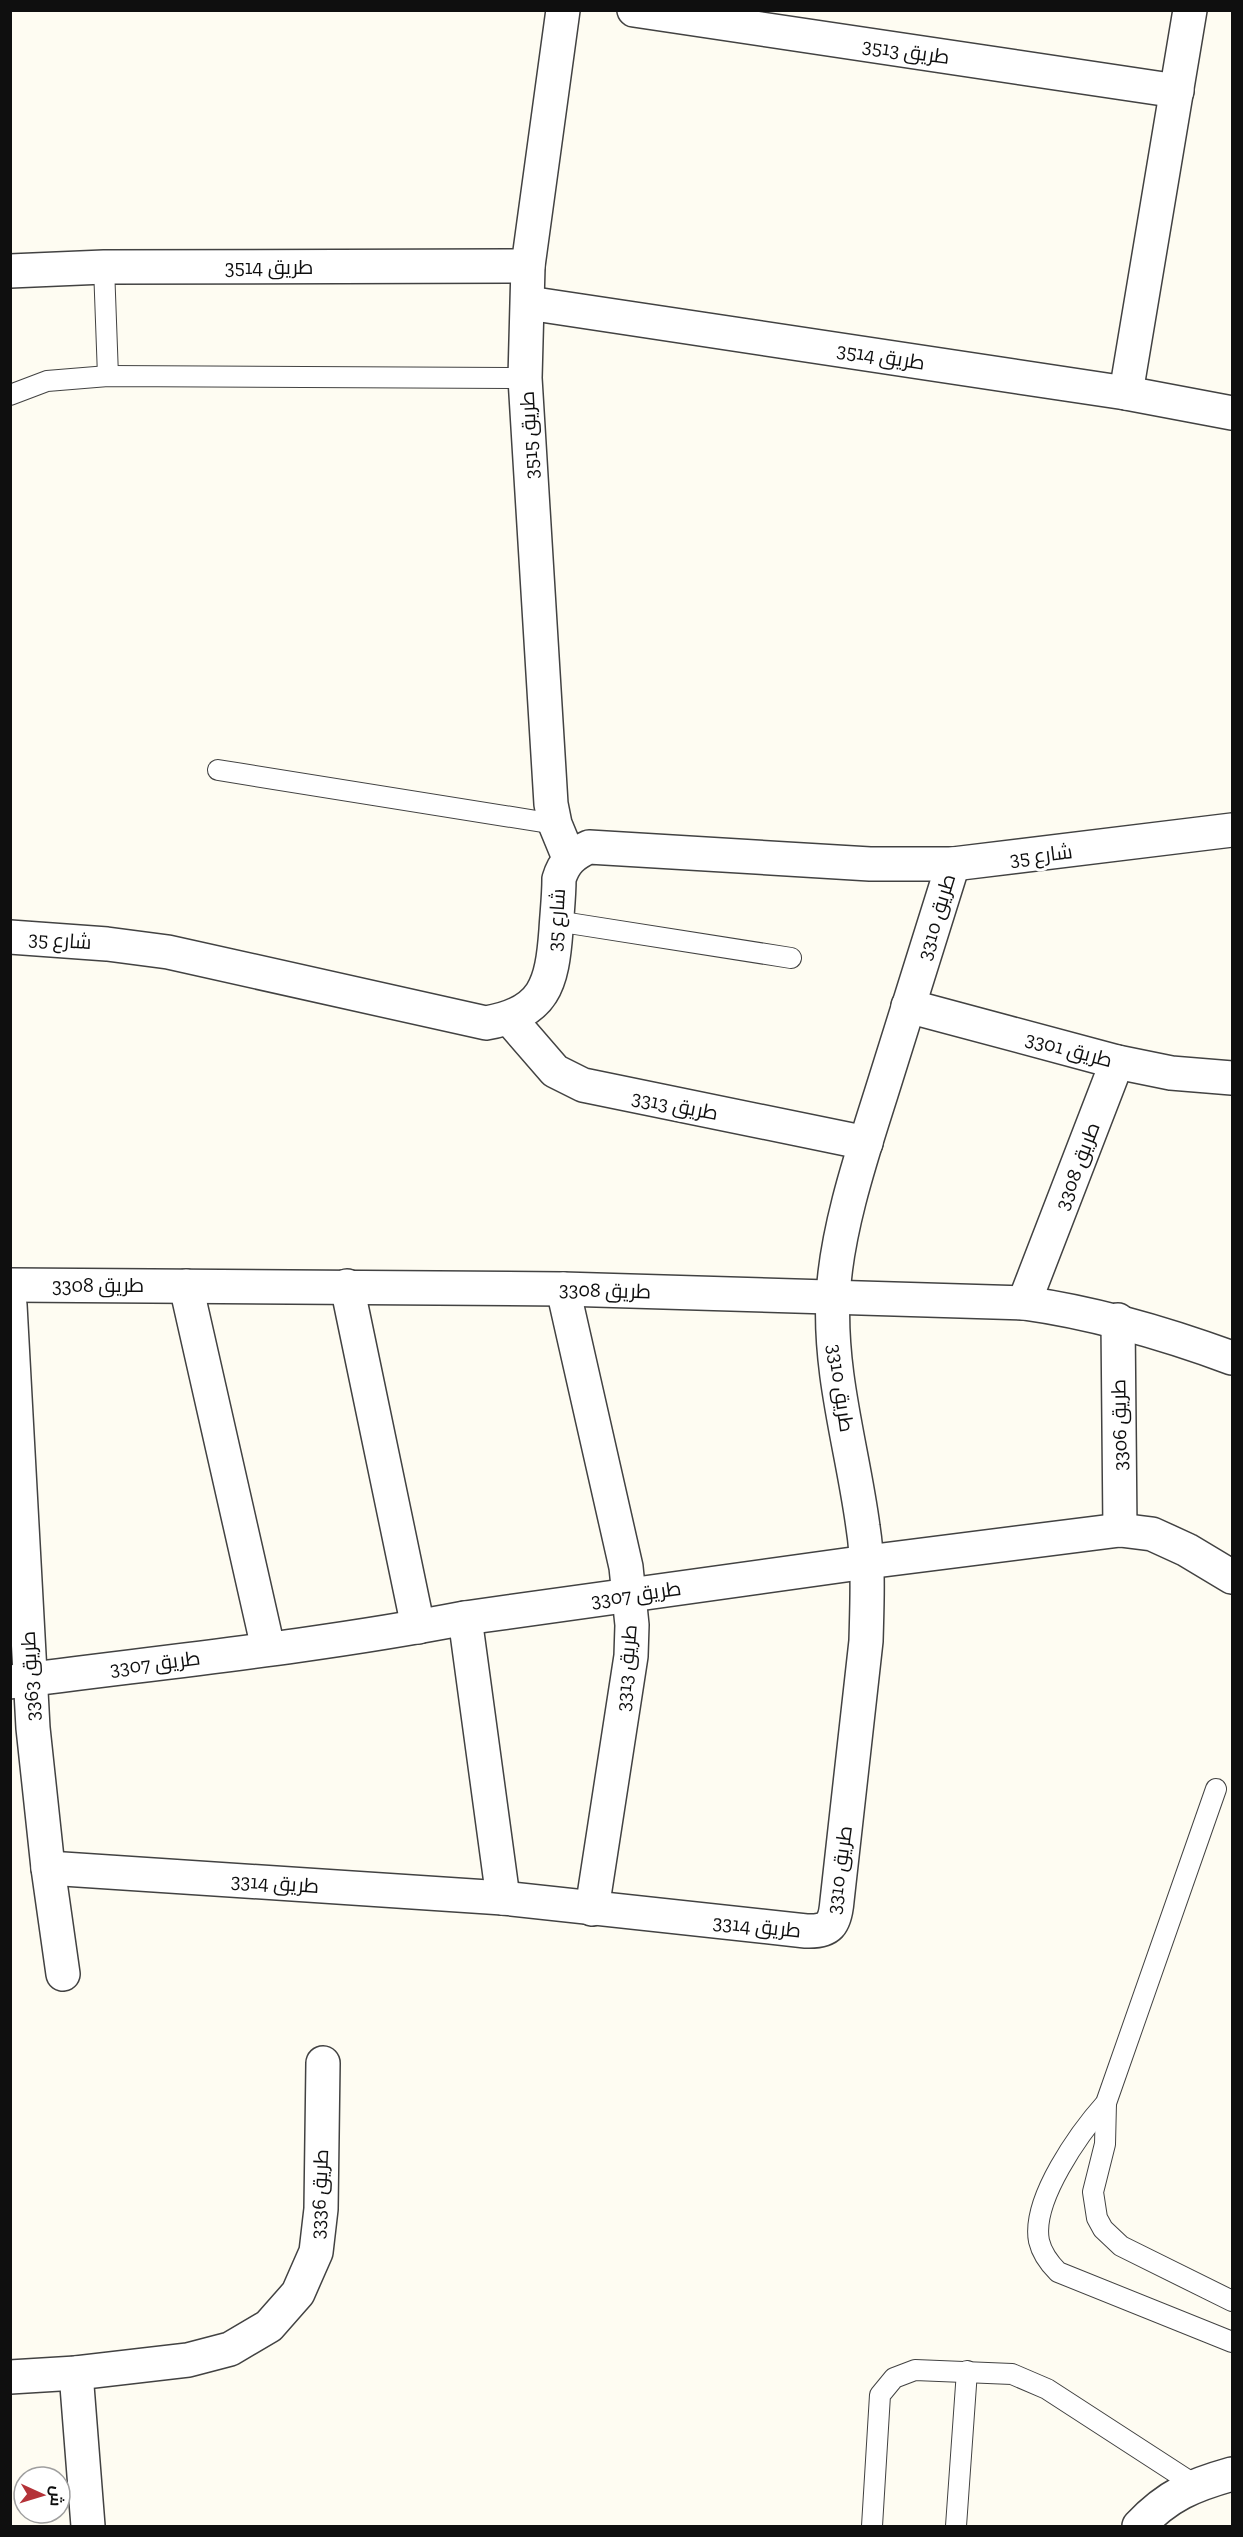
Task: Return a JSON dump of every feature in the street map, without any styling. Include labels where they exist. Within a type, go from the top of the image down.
[{"type":"street","name":"طريق 3515","points":[[563,10],[528,266],[525,378],[551,804],[555,824],[570,858]]},
{"type":"street","name":"طريق 3513","points":[[634,10],[1177,92]]},
{"type":"street","points":[[1126,393],[1190,10]]},
{"type":"street","name":"طريق 3514","points":[[10,271],[104,267],[528,266]]},
{"type":"street","name":"طريق 3514","points":[[528,303],[1126,393],[1233,413]]},
{"type":"street","name":"شارع 35","points":[[10,937],[107,944],[168,952],[486,1023],[510,1019],[531,1006],[546,987],[553,963],[559,879],[563,868],[578,851],[599,846],[870,864],[953,864],[1233,830]]},
{"type":"street","name":"طريق 3310","points":[[831,1925],[836,1914],[866,1641],[867,1562],[835,1357],[833,1297],[841,1238],[866,1143],[953,864]]},
{"type":"street","name":"طريق 3301","points":[[908,1006],[1117,1062],[1172,1073],[1233,1078]]},
{"type":"street","name":"طريق 3313","points":[[510,1019],[555,1071],[583,1085],[866,1143]]},
{"type":"street","name":"طريق 3308","points":[[1024,1303],[1117,1062]]},
{"type":"street","name":"طريق 3308","points":[[10,1285],[563,1289],[1024,1303],[1065,1308],[1118,1320],[1233,1358]]},
{"type":"street","points":[[186,1286],[268,1648]]},
{"type":"street","points":[[347,1286],[418,1627]]},
{"type":"street","name":"طريق 3313","points":[[563,1289],[626,1567],[630,1595],[632,1656],[592,1909]]},
{"type":"street","name":"طريق 3363","points":[[10,1305],[21,1680],[33,1728],[48,1868],[63,1974]]},
{"type":"street","name":"طريق 3306","points":[[1118,1320],[1120,1530]]},
{"type":"street","name":"طريق 3307","points":[[21,1680],[268,1648],[867,1562],[1120,1530],[1152,1534],[1187,1550],[1233,1577]]},
{"type":"street","points":[[465,1618],[503,1898]]},
{"type":"street","name":"طريق 3314","points":[[48,1868],[503,1898],[819,1932],[831,1925]]},
{"type":"street","name":"طريق 3336","points":[[10,2377],[76,2373],[188,2360],[230,2349],[268,2326],[298,2293],[316,2252],[321,2209],[323,2063]]},
{"type":"street","points":[[76,2373],[88,2526]]},
{"type":"street","points":[[1139,2526],[1156,2509],[1195,2485],[1233,2474]]},
{"type":"lane","points":[[104,267],[108,376]]},
{"type":"lane","points":[[10,395],[47,381],[108,376],[525,378]]},
{"type":"lane","points":[[218,770],[555,824]]},
{"type":"lane","points":[[556,921],[791,958]]},
{"type":"lane","points":[[1216,1789],[1106,2103],[1106,2144],[1093,2192],[1097,2218],[1103,2229],[1121,2246],[1233,2301]]},
{"type":"lane","points":[[1106,2103],[1082,2130],[1051,2187],[1038,2228],[1042,2252],[1058,2272],[1070,2278],[1233,2342]]},
{"type":"lane","points":[[872,2526],[880,2395],[894,2379],[915,2370],[1012,2374],[1047,2389],[1195,2485]]},
{"type":"lane","points":[[956,2526],[967,2371]]}]
